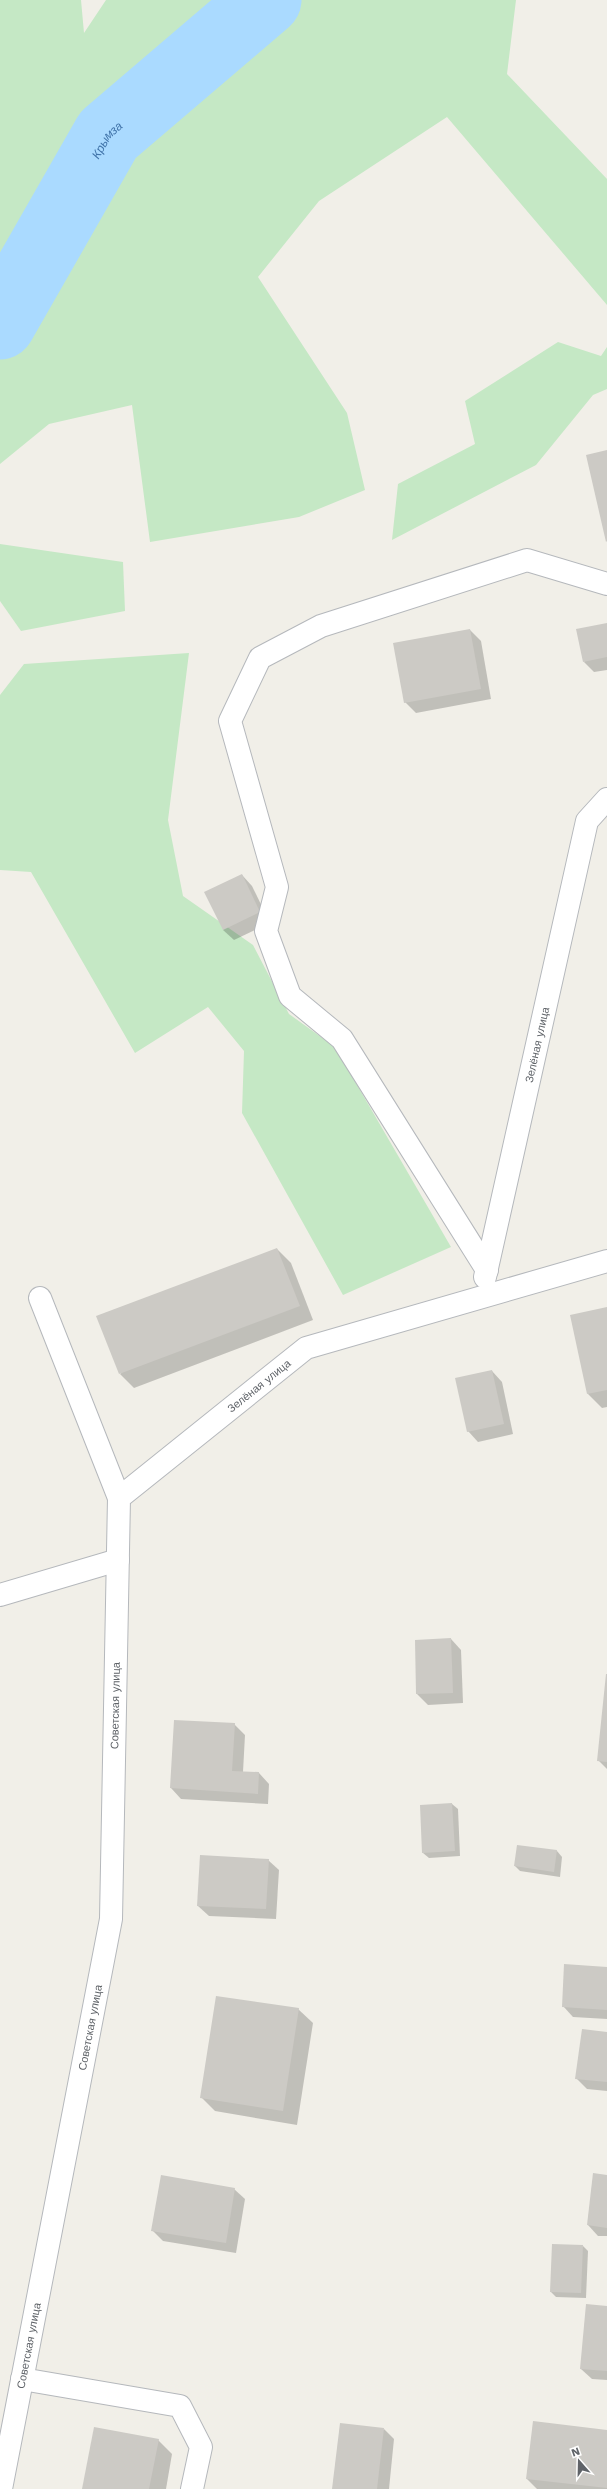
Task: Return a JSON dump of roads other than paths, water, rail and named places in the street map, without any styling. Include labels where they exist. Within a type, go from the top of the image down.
[{"type":"street","points":[[487,1270],[342,1038],[290,996],[266,931],[277,886],[230,721],[260,658],[321,626],[527,560],[607,584]]},
{"type":"street","name":"Зелёная улица","points":[[480,1298],[587,821],[607,799]]},
{"type":"street","name":"Зелёная улица","points":[[119,1498],[306,1348],[607,1261]]},
{"type":"street","points":[[0,1595],[118,1560],[119,1498],[40,1298]]},
{"type":"street","name":"Советская улица","points":[[1,2489],[111,1919],[118,1560]]},
{"type":"street","points":[[22,2379],[180,2406],[201,2446],[192,2489]]},
{"type":"waterway","name":"Крымза","points":[[0,324],[108,135],[266,0]]}]
